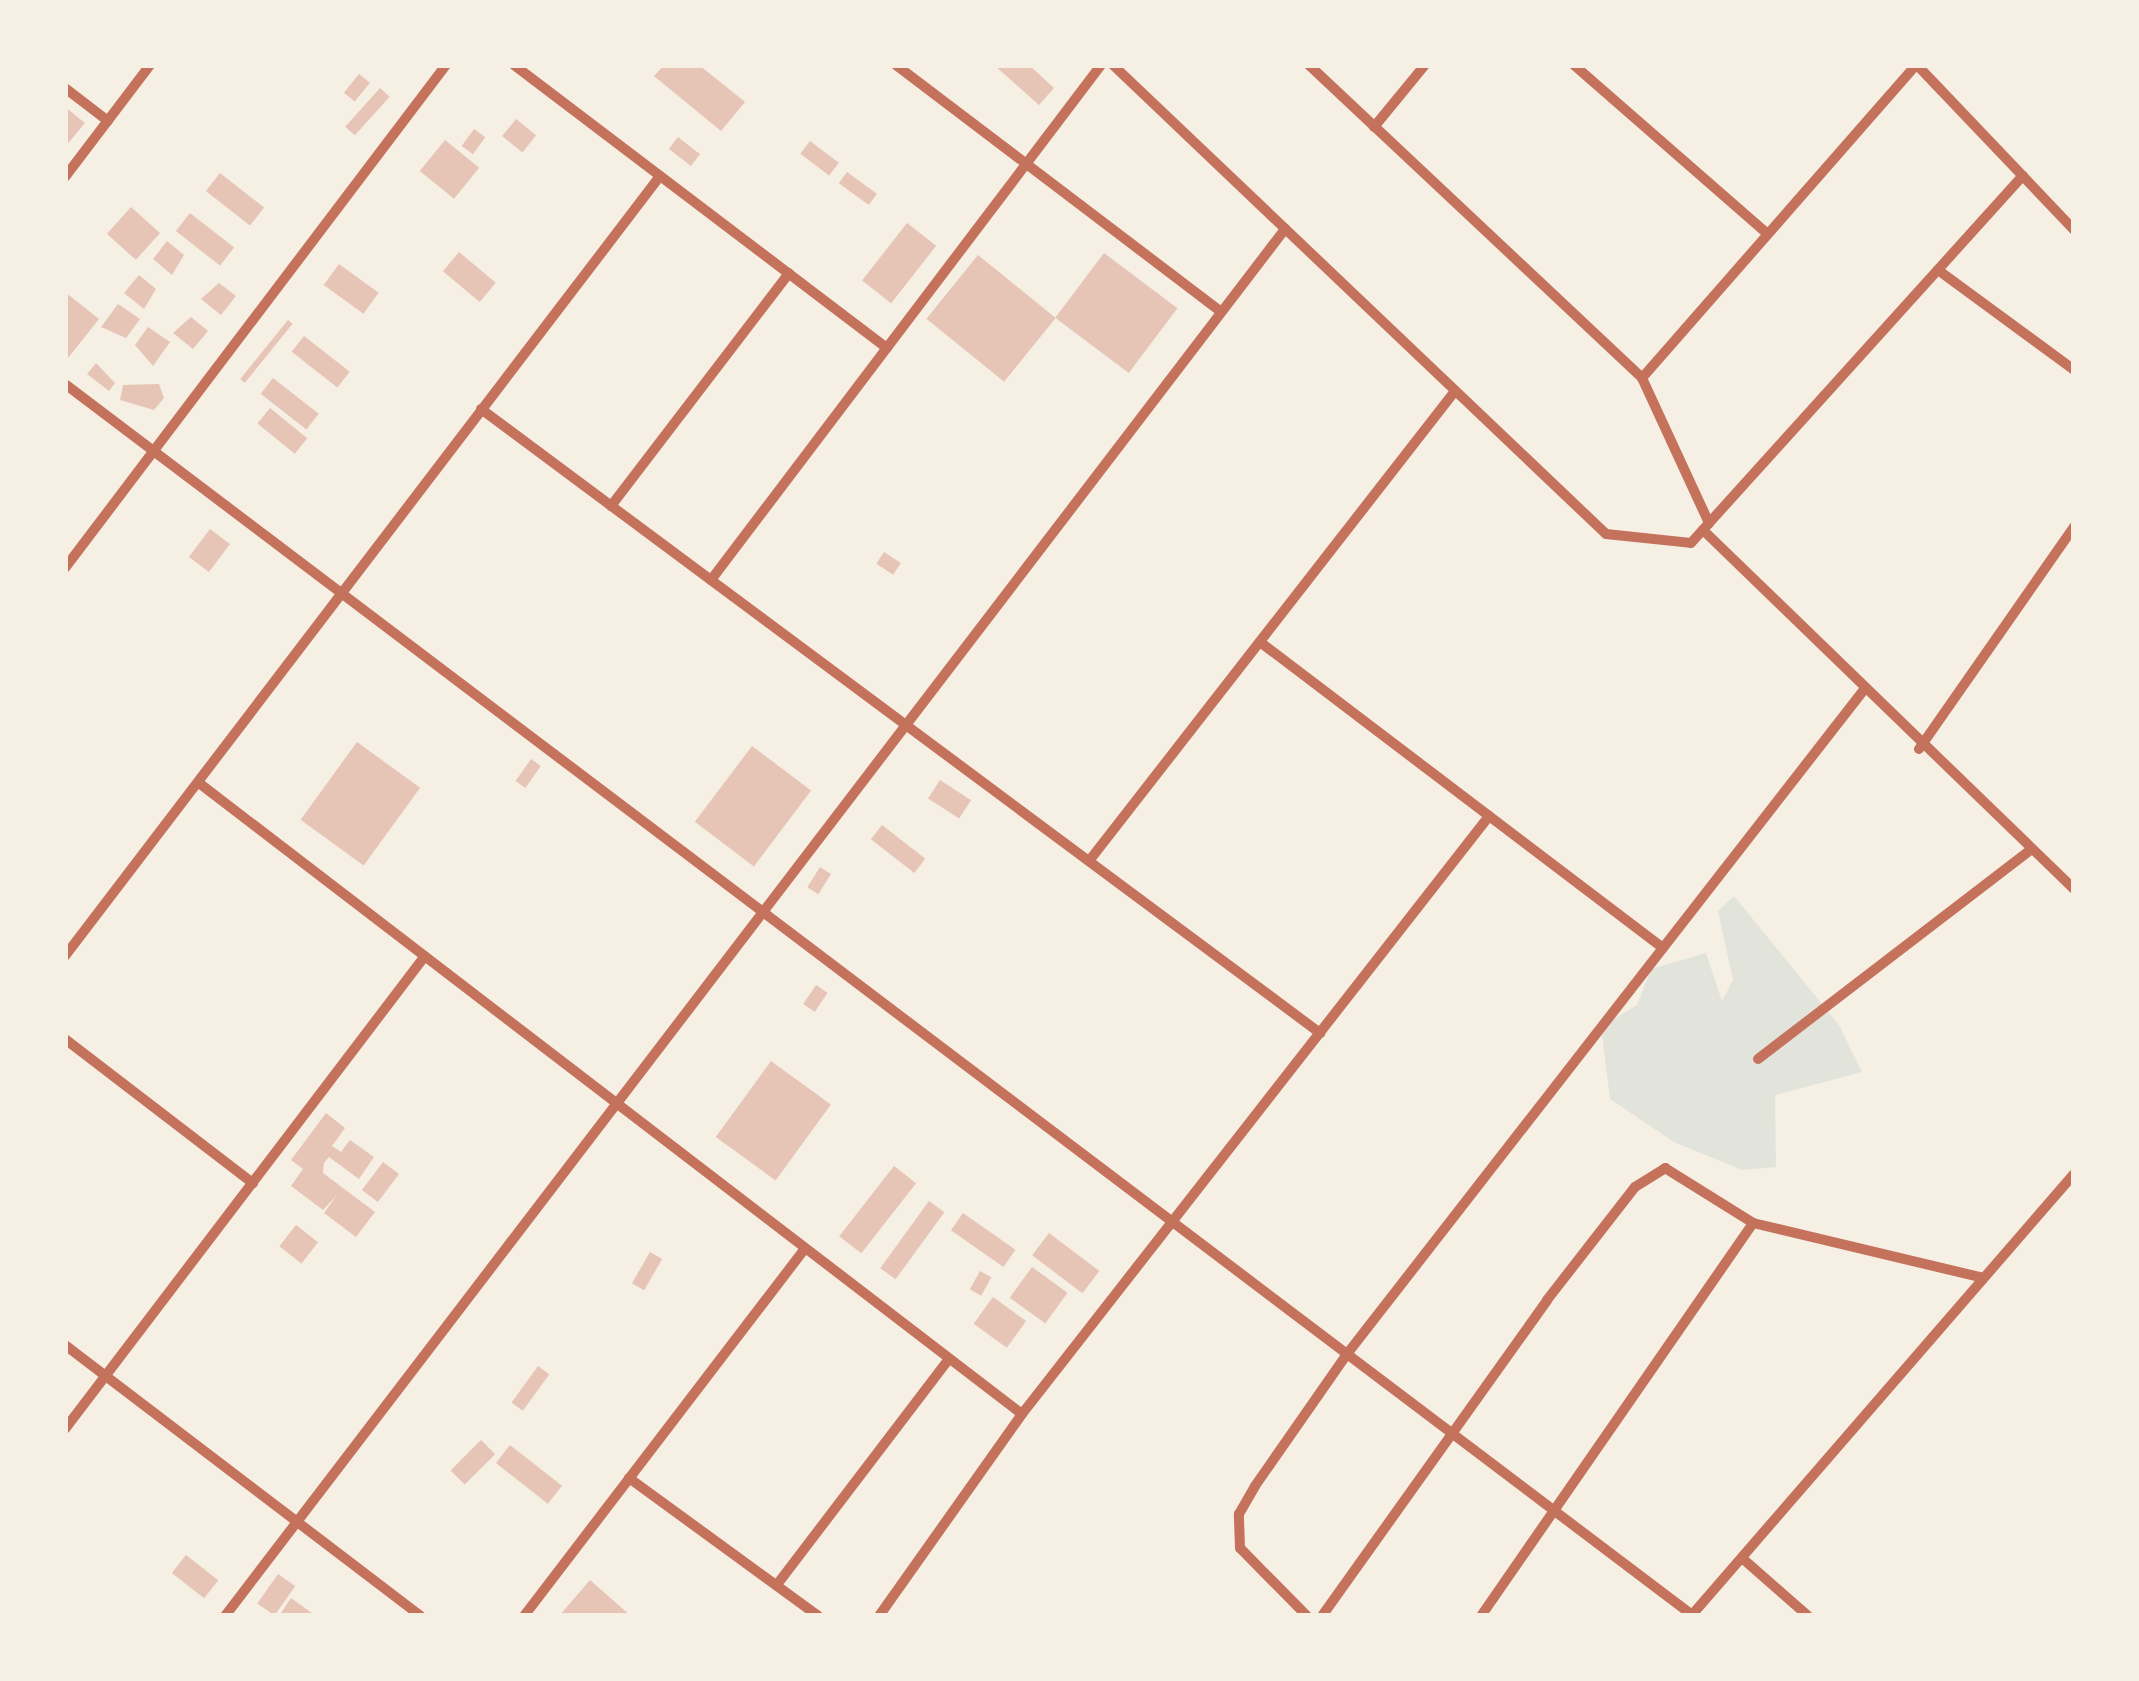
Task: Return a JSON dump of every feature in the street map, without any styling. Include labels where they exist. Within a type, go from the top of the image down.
[{"type":"street","points":[[65,177],[150,65]]},
{"type":"street","points":[[65,568],[446,65]]},
{"type":"street","points":[[514,65],[886,348]]},
{"type":"street","points":[[896,65],[1221,312]]},
{"type":"street","points":[[711,580],[1101,65]]},
{"type":"street","points":[[1113,65],[1606,534],[1691,542],[2023,176]]},
{"type":"street","points":[[1309,65],[1642,378],[1706,526],[1920,749],[2074,889]]},
{"type":"street","points":[[1374,126],[1424,65]]},
{"type":"street","points":[[1574,65],[1768,234]]},
{"type":"street","points":[[1642,378],[1916,65],[2074,230]]},
{"type":"street","points":[[65,88],[108,121]]},
{"type":"street","points":[[65,956],[660,176]]},
{"type":"street","points":[[224,1616],[1285,229]]},
{"type":"street","points":[[1938,270],[2074,370]]},
{"type":"street","points":[[611,506],[789,274]]},
{"type":"street","points":[[65,384],[1691,1616],[2074,1174]]},
{"type":"street","points":[[1089,861],[1455,391]]},
{"type":"street","points":[[482,409],[1320,1032]]},
{"type":"street","points":[[1920,749],[2074,527]]},
{"type":"street","points":[[1260,642],[1663,948]]},
{"type":"street","points":[[1307,1616],[1255,1572],[1240,1548],[1239,1514],[1346,1354],[1863,691]]},
{"type":"street","points":[[198,782],[1022,1414]]},
{"type":"street","points":[[880,1616],[1022,1414],[1489,816]]},
{"type":"street","points":[[1758,1059],[2030,850]]},
{"type":"street","points":[[65,1429],[425,956]]},
{"type":"street","points":[[65,1040],[252,1182]]},
{"type":"street","points":[[1322,1616],[1636,1187],[1665,1168],[1752,1223],[1984,1278]]},
{"type":"street","points":[[1481,1616],[1752,1223]]},
{"type":"street","points":[[524,1616],[806,1248]]},
{"type":"street","points":[[65,1346],[421,1616]]},
{"type":"street","points":[[779,1582],[949,1358]]},
{"type":"street","points":[[630,1478],[779,1582],[818,1616]]},
{"type":"street","points":[[1742,1558],[1808,1616]]},
{"type":"shaded area","points":[[1734,896],[1839,1025],[1862,1072],[1775,1095],[1776,1167],[1742,1170],[1674,1142],[1610,1099],[1601,1027],[1637,1005],[1651,969],[1706,953],[1722,1001],[1733,980],[1718,911]]},
{"type":"building","points":[[664,65],[699,65],[745,102],[721,131],[654,76]]},
{"type":"building","points":[[994,65],[1029,65],[1054,88],[1039,105]]},
{"type":"building","points":[[359,74],[370,83],[355,101],[344,93]]},
{"type":"building","points":[[380,88],[390,97],[355,135],[345,127]]},
{"type":"building","points":[[65,107],[85,123],[65,147]]},
{"type":"building","points":[[516,119],[536,135],[522,152],[502,136]]},
{"type":"building","points":[[474,129],[485,137],[473,154],[462,146]]},
{"type":"building","points":[[678,137],[700,154],[691,166],[669,149]]},
{"type":"building","points":[[445,140],[479,168],[454,199],[420,171]]},
{"type":"building","points":[[810,141],[839,163],[829,175],[800,154]]},
{"type":"building","points":[[847,172],[877,194],[869,205],[839,183]]},
{"type":"building","points":[[220,173],[264,207],[250,226],[206,191]]},
{"type":"building","points":[[131,207],[160,233],[136,260],[107,234]]},
{"type":"building","points":[[190,213],[234,247],[220,266],[176,231]]},
{"type":"building","points":[[907,223],[936,246],[891,303],[862,281]]},
{"type":"building","points":[[167,241],[184,255],[172,275],[153,259]]},
{"type":"building","points":[[459,252],[496,283],[480,302],[443,271]]},
{"type":"building","points":[[1104,253],[1177,308],[1129,373],[1055,318]]},
{"type":"building","points":[[978,255],[1056,318],[1004,382],[926,319]]},
{"type":"building","points":[[339,264],[379,293],[363,314],[324,285]]},
{"type":"building","points":[[139,275],[156,289],[144,309],[124,293]]},
{"type":"building","points":[[219,283],[236,296],[221,315],[201,299]]},
{"type":"building","points":[[65,292],[99,319],[68,358],[65,355]]},
{"type":"building","points":[[118,304],[140,319],[126,338],[101,327]]},
{"type":"building","points":[[191,317],[208,331],[193,349],[173,333]]},
{"type":"building","points":[[288,320],[293,324],[245,383],[240,379]]},
{"type":"building","points":[[148,327],[170,342],[153,366],[135,345]]},
{"type":"building","points":[[304,336],[350,372],[337,387],[292,352]]},
{"type":"building","points":[[96,363],[115,383],[109,391],[87,374]]},
{"type":"building","points":[[273,378],[319,414],[306,429],[261,394]]},
{"type":"building","points":[[159,384],[164,398],[154,410],[120,400],[123,385]]},
{"type":"building","points":[[270,408],[307,438],[295,454],[257,424]]},
{"type":"building","points":[[210,529],[230,544],[209,572],[189,557]]},
{"type":"building","points":[[884,552],[901,563],[893,575],[876,564]]},
{"type":"building","points":[[357,742],[420,788],[364,866],[301,820]]},
{"type":"building","points":[[752,746],[811,791],[754,866],[695,822]]},
{"type":"building","points":[[531,759],[541,766],[525,788],[516,781]]},
{"type":"building","points":[[940,780],[971,800],[959,819],[928,798]]},
{"type":"building","points":[[882,825],[925,859],[914,873],[871,839]]},
{"type":"building","points":[[820,867],[831,874],[818,894],[807,887]]},
{"type":"building","points":[[816,985],[828,993],[815,1012],[803,1004]]},
{"type":"building","points":[[771,1061],[831,1104],[776,1181],[716,1137]]},
{"type":"building","points":[[326,1113],[345,1128],[332,1146],[341,1152],[350,1140],[374,1157],[359,1179],[329,1157],[324,1163],[323,1173],[375,1212],[356,1237],[324,1213],[337,1195],[323,1210],[291,1186],[303,1169],[291,1160]]},
{"type":"building","points":[[383,1162],[399,1174],[378,1202],[362,1190]]},
{"type":"building","points":[[894,1166],[916,1183],[861,1253],[839,1236]]},
{"type":"building","points":[[929,1201],[944,1212],[896,1279],[880,1268]]},
{"type":"building","points":[[963,1213],[1015,1250],[1003,1267],[951,1230]]},
{"type":"building","points":[[296,1225],[318,1242],[301,1264],[279,1246]]},
{"type":"building","points":[[1049,1233],[1099,1271],[1082,1293],[1032,1255]]},
{"type":"building","points":[[650,1252],[662,1259],[644,1290],[632,1283]]},
{"type":"building","points":[[1032,1267],[1068,1293],[1045,1324],[1010,1298]]},
{"type":"building","points":[[980,1271],[991,1277],[981,1296],[970,1289]]},
{"type":"building","points":[[993,1297],[1026,1321],[1007,1348],[974,1324]]},
{"type":"building","points":[[538,1366],[549,1374],[523,1411],[512,1402]]},
{"type":"building","points":[[481,1440],[495,1454],[465,1485],[451,1470]]},
{"type":"building","points":[[510,1445],[562,1486],[548,1504],[496,1463]]},
{"type":"building","points":[[186,1555],[218,1580],[204,1598],[172,1573]]},
{"type":"building","points":[[278,1574],[295,1586],[275,1616],[257,1603]]},
{"type":"building","points":[[590,1580],[631,1616],[559,1616]]},
{"type":"building","points":[[291,1598],[316,1616],[279,1616]]}]
